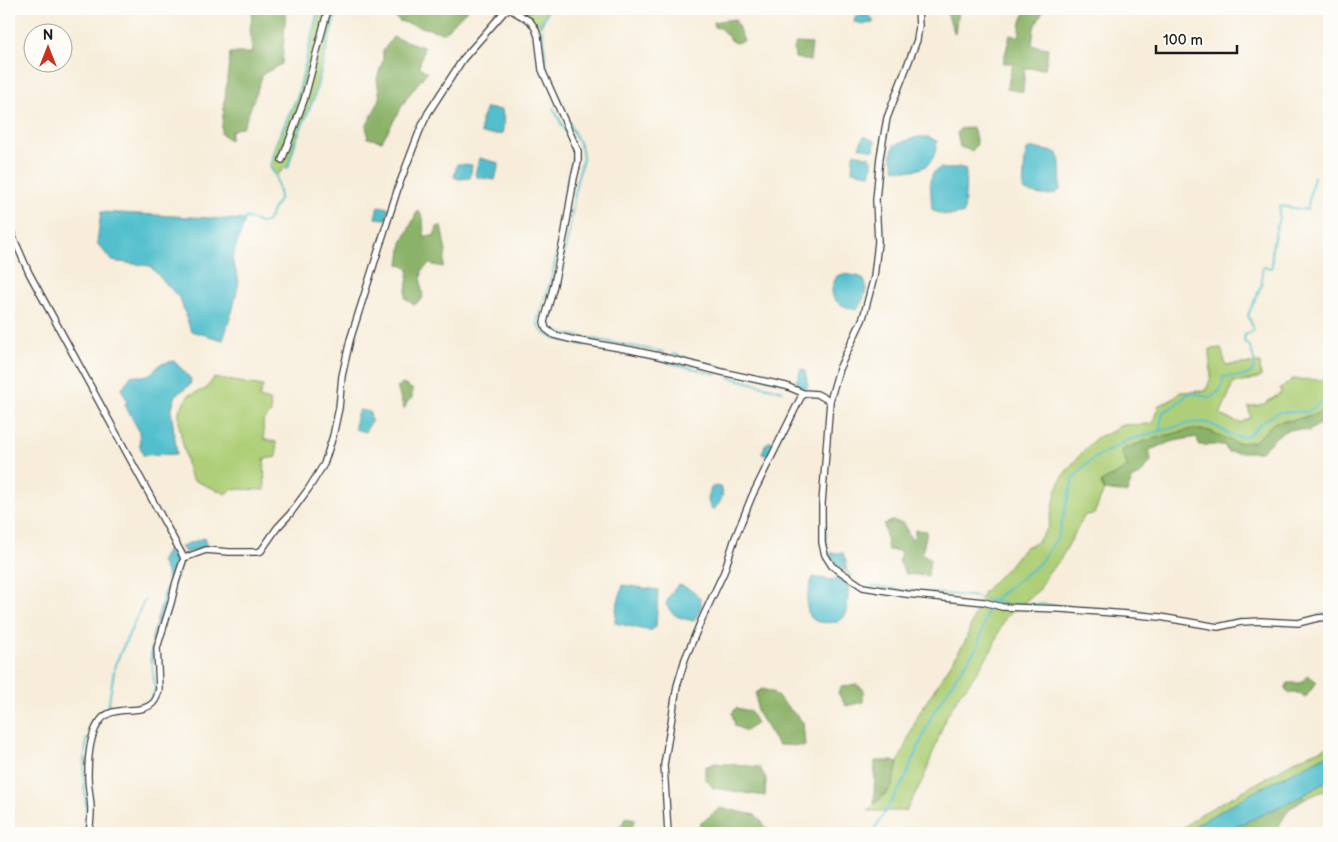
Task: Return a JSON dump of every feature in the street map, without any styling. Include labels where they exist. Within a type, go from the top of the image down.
[{"type":"street","points":[[282,160],[304,100],[328,9]]},
{"type":"street","points":[[508,9],[530,21],[535,28],[538,36],[542,70],[578,152],[566,232],[544,322],[546,329],[554,335],[631,350],[786,386],[803,394],[817,394],[830,401]]},
{"type":"street","points":[[184,558],[206,550],[229,552],[261,551],[309,488],[324,464],[333,436],[339,408],[342,376],[350,340],[399,185],[420,130],[428,113],[463,59],[504,12],[508,9],[533,9]]},
{"type":"street","points":[[918,9],[919,26],[917,40],[887,118],[880,158],[876,200],[878,242],[874,277],[863,318],[838,369],[830,401],[822,503],[822,544],[825,555],[832,566],[863,587],[906,594],[984,602],[1002,607],[1160,617],[1218,627],[1240,622],[1298,622],[1329,617]]},
{"type":"street","points":[[9,204],[11,232],[29,273],[184,558],[157,648],[159,689],[157,696],[152,704],[140,709],[114,711],[106,714],[98,722],[93,735],[88,776],[91,810],[89,833]]},
{"type":"street","points":[[668,833],[664,765],[677,686],[685,659],[724,572],[752,496],[803,394]]},
{"type":"green space","points":[[253,9],[286,9],[282,64],[263,74],[244,126],[231,131],[230,140],[221,134],[230,53],[252,53],[250,30]]},
{"type":"green space","points":[[318,9],[337,9],[314,98],[296,140],[288,168],[285,168],[276,176],[270,167],[276,143],[298,95]]},
{"type":"green space","points":[[372,9],[468,9],[444,33],[399,21],[389,11],[372,11]]},
{"type":"green space","points":[[548,9],[542,25],[535,28],[517,11]]},
{"type":"green space","points":[[943,9],[962,9],[957,17],[955,34],[946,11]]},
{"type":"green space","points":[[1027,9],[1044,10],[1034,28],[1032,45],[1048,48],[1045,69],[1025,68],[1023,92],[1007,89],[1013,63],[1003,63],[1010,35],[1019,37],[1021,21]]},
{"type":"green space","points":[[735,19],[744,41],[734,43],[720,28],[714,27],[713,22]]},
{"type":"green space","points":[[393,37],[424,47],[419,67],[427,72],[408,96],[382,141],[367,138],[366,127],[380,99],[377,79],[383,60],[383,51]]},
{"type":"green space","points":[[796,43],[812,44],[810,61],[795,58],[794,49]]},
{"type":"green space","points":[[973,127],[977,144],[972,151],[960,147],[957,133],[960,129]]},
{"type":"green space","points":[[418,210],[423,218],[424,236],[434,236],[437,227],[441,226],[446,252],[443,267],[429,264],[422,270],[423,298],[414,305],[405,298],[409,269],[399,264],[402,243]]},
{"type":"green space","points":[[1221,348],[1226,365],[1260,363],[1261,377],[1243,382],[1234,382],[1220,415],[1240,423],[1251,417],[1248,407],[1264,404],[1281,393],[1280,389],[1293,379],[1325,380],[1329,373],[1329,407],[1318,413],[1295,420],[1275,422],[1254,442],[1236,443],[1209,431],[1148,440],[1121,451],[1128,467],[1101,482],[1104,490],[1094,514],[1085,515],[1060,560],[1048,573],[1040,589],[1005,618],[991,651],[961,692],[946,717],[924,777],[906,811],[868,811],[892,787],[898,763],[918,715],[965,642],[984,592],[1025,547],[1036,543],[1048,528],[1057,489],[1064,474],[1096,438],[1113,431],[1121,425],[1152,424],[1159,405],[1173,399],[1180,392],[1206,391],[1211,377],[1210,349]]},
{"type":"green space","points":[[214,378],[263,386],[259,398],[270,401],[271,413],[263,421],[264,439],[276,442],[277,457],[264,459],[265,490],[232,489],[226,494],[193,480],[189,473],[179,425],[179,410],[189,395],[206,389]]},
{"type":"green space","points":[[403,384],[412,389],[412,398],[404,409],[397,387]]},
{"type":"green space","points":[[1329,407],[1329,418],[1309,431],[1292,430],[1282,433],[1261,452],[1228,452],[1224,445],[1199,445],[1197,437],[1174,441],[1149,450],[1151,461],[1140,475],[1132,479],[1127,493],[1104,490],[1101,482],[1128,467],[1121,450],[1148,440],[1192,429],[1209,431],[1236,443],[1254,442],[1275,422],[1295,420],[1318,413]]},
{"type":"green space","points":[[892,521],[903,523],[912,540],[915,530],[927,531],[922,554],[930,558],[928,576],[906,574],[899,561],[901,551],[888,550],[884,524]]},
{"type":"green space","points":[[1308,675],[1317,682],[1305,698],[1298,693],[1290,693],[1285,689],[1288,683],[1301,683]]},
{"type":"green space","points":[[856,684],[864,690],[863,702],[846,706],[838,693],[841,687]]},
{"type":"green space","points":[[762,689],[773,692],[803,722],[805,746],[778,745],[757,712],[756,693]]},
{"type":"green space","points":[[736,708],[750,711],[757,723],[746,731],[735,726],[732,713]]},
{"type":"green space","points":[[1329,746],[1329,754],[1259,789],[1184,833],[1176,833],[1201,814],[1296,760]]},
{"type":"green space","points":[[875,761],[898,763],[892,787],[874,804]]},
{"type":"green space","points":[[715,763],[759,767],[766,778],[765,796],[713,788],[705,778],[705,767]]},
{"type":"green space","points":[[1329,780],[1329,788],[1305,799],[1302,796]]},
{"type":"green space","points":[[1302,796],[1305,799],[1289,809],[1278,827],[1282,833],[1254,833],[1253,831],[1231,829]]},
{"type":"green space","points":[[720,808],[756,815],[769,833],[700,833],[700,824]]},
{"type":"green space","points":[[627,817],[635,819],[630,833],[616,833]]},
{"type":"green space","points":[[1231,829],[1227,833],[1218,833]]},
{"type":"water","points":[[861,15],[870,16],[873,19],[873,23],[854,22],[855,17]]},
{"type":"water","points":[[486,108],[502,110],[504,123],[502,134],[481,134],[481,120]]},
{"type":"water","points":[[864,136],[875,141],[874,150],[859,147]]},
{"type":"water","points":[[917,137],[928,137],[937,141],[936,150],[929,163],[919,169],[895,169],[891,155],[894,145]]},
{"type":"water","points":[[1033,148],[1058,153],[1060,190],[1056,193],[1042,195],[1023,190],[1025,157],[1027,150]]},
{"type":"water","points":[[854,153],[872,159],[870,174],[852,171]]},
{"type":"water","points":[[479,158],[499,163],[495,180],[475,175]]},
{"type":"water","points":[[457,164],[472,165],[470,178],[459,179],[454,177]]},
{"type":"water","points":[[959,167],[965,169],[966,174],[964,213],[944,215],[932,209],[930,181],[933,173],[940,168]]},
{"type":"water","points":[[378,206],[389,208],[386,219],[375,218]]},
{"type":"water","points":[[101,212],[245,220],[232,259],[239,281],[233,309],[223,340],[191,331],[180,299],[150,266],[112,261],[97,243]]},
{"type":"water","points":[[843,274],[854,275],[864,280],[866,288],[864,298],[857,310],[838,303],[833,295],[832,290],[837,276]]},
{"type":"water","points":[[174,361],[191,379],[190,385],[176,395],[171,410],[177,454],[143,455],[139,431],[125,405],[127,400],[121,389],[132,375],[148,375],[160,364]]},
{"type":"water","points":[[801,369],[805,370],[808,386],[805,390],[800,389],[796,382]]},
{"type":"water","points":[[359,410],[370,412],[371,422],[365,432],[355,429]]},
{"type":"water","points":[[770,441],[775,443],[773,452],[768,456],[762,454],[765,445]]},
{"type":"water","points":[[715,486],[721,487],[722,496],[714,509],[710,508],[708,499],[711,488]]},
{"type":"water","points":[[204,538],[207,547],[186,553],[181,547],[184,545]]},
{"type":"water","points":[[168,550],[178,552],[182,559],[173,587],[169,585],[167,573],[161,562]]},
{"type":"water","points":[[831,553],[843,553],[846,561],[846,571],[835,562]]},
{"type":"water","points":[[813,577],[832,580],[838,578],[849,586],[845,616],[838,622],[819,622],[810,616],[807,599]]},
{"type":"water","points":[[623,585],[658,590],[656,627],[650,631],[615,623],[616,609]]},
{"type":"water","points":[[680,585],[694,592],[701,601],[700,609],[694,621],[674,614],[666,604],[670,595]]},
{"type":"water","points":[[170,586],[169,600],[156,641],[155,656],[152,664],[150,662],[152,637],[166,587]]},
{"type":"water","points":[[1329,754],[1329,780],[1302,796],[1231,829],[1218,833],[1184,833],[1259,789]]},
{"type":"waterway","points":[[245,220],[246,217],[260,223],[267,222],[280,197],[276,176],[270,167],[276,143],[298,95],[318,9]]},
{"type":"waterway","points":[[285,168],[288,168],[296,140],[314,98],[337,9]]},
{"type":"waterway","points":[[539,23],[543,21],[548,9]]},
{"type":"waterway","points":[[542,29],[547,70],[582,149],[583,159],[577,180],[569,233],[553,298]]},
{"type":"waterway","points":[[553,108],[570,142],[573,157],[567,183],[555,263],[537,322],[541,330],[551,337],[585,345]]},
{"type":"waterway","points":[[1159,431],[1163,412],[1173,407],[1188,394],[1197,394],[1210,398],[1220,390],[1223,377],[1244,376],[1252,372],[1255,363],[1250,346],[1244,341],[1245,335],[1254,330],[1248,315],[1262,284],[1262,270],[1264,267],[1272,268],[1272,248],[1280,206],[1307,210],[1314,176]]},
{"type":"waterway","points":[[551,308],[550,326],[560,333],[663,352]]},
{"type":"waterway","points":[[634,354],[716,374]]},
{"type":"waterway","points":[[673,354],[697,361]]},
{"type":"waterway","points":[[703,362],[788,383]]},
{"type":"waterway","points":[[728,377],[783,391]]},
{"type":"waterway","points":[[872,833],[905,779],[932,715],[978,646],[987,612],[997,597],[1039,564],[1058,537],[1073,480],[1082,468],[1093,459],[1128,440],[1190,423],[1203,422],[1213,425],[1235,437],[1249,435],[1260,424],[1278,412],[1307,412],[1329,397]]},
{"type":"waterway","points":[[778,436],[790,412]]},
{"type":"waterway","points":[[825,501],[826,543],[828,553],[832,559]]},
{"type":"waterway","points":[[846,571],[852,576]]},
{"type":"waterway","points":[[871,586],[978,597]]},
{"type":"waterway","points":[[108,708],[115,665],[145,599]]},
{"type":"waterway","points":[[984,599],[1006,604]]},
{"type":"waterway","points":[[1011,604],[1065,606],[1145,613]]},
{"type":"waterway","points":[[1318,615],[1329,614]]},
{"type":"waterway","points":[[1217,624],[1241,619]]},
{"type":"waterway","points":[[88,731],[108,708],[134,706],[150,701],[155,690],[152,664]]},
{"type":"waterway","points":[[85,833],[87,813],[84,771],[87,738]]}]
